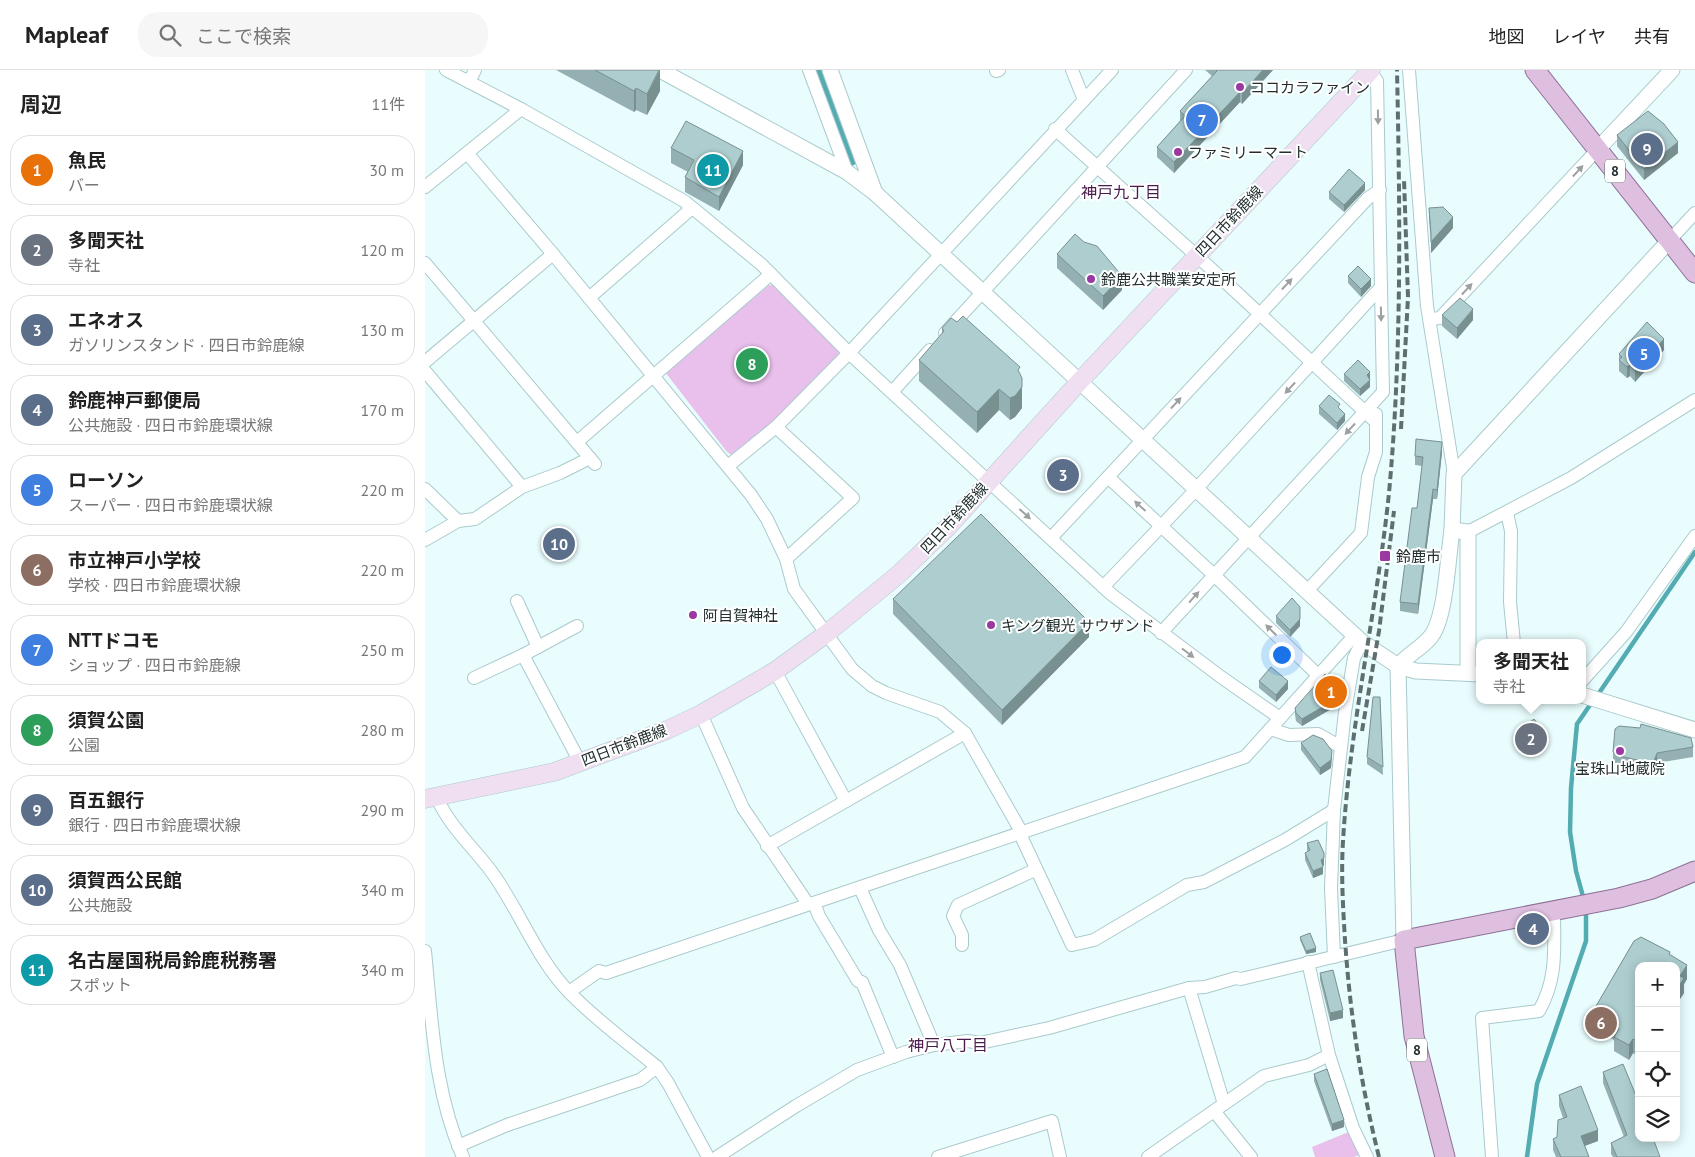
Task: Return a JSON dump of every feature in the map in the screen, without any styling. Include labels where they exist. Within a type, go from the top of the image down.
[{"type":"main road","name":"四日市鈴鹿線","points":[[431,798],[554,772],[667,730],[701,714],[775,671],[826,634],[927,548],[1370,70]]},
{"type":"main road","name":"8","points":[[1535,70],[1695,274]]},
{"type":"main road","points":[[1404,940],[1619,898],[1652,889],[1695,871]]},
{"type":"main road","name":"8","points":[[1404,940],[1414,1036],[1445,1157]]},
{"type":"street","points":[[446,70],[521,108],[683,201],[761,264],[849,353],[1103,587],[1161,633],[1280,718]]},
{"type":"street","points":[[469,82],[475,70]]},
{"type":"street","points":[[660,70],[847,172],[875,193],[1358,639],[1398,666],[1416,671],[1474,674],[1468,532]]},
{"type":"street","points":[[809,70],[847,172]]},
{"type":"street","points":[[830,70],[875,193]]},
{"type":"street","points":[[1072,70],[1084,100]]},
{"type":"street","points":[[728,466],[776,427],[849,353],[1055,129],[1112,70]]},
{"type":"street","points":[[892,392],[1186,70]]},
{"type":"street","points":[[1161,633],[1383,392],[1377,81],[1370,70]]},
{"type":"street","points":[[717,1157],[795,1106],[850,1075],[893,1057],[934,1045],[989,1041],[1049,1028],[1189,988],[1221,984],[1236,978],[1241,979],[1404,940],[1398,666],[1406,656],[1429,640],[1439,624],[1452,530],[1454,474],[1431,320],[1427,306],[1409,70]]},
{"type":"street","points":[[1431,320],[1440,318],[1672,70]]},
{"type":"street","points":[[425,187],[521,108]]},
{"type":"street","points":[[1055,129],[1197,255],[1376,422]]},
{"type":"street","points":[[467,154],[553,254],[728,466],[767,519],[786,559],[795,589],[852,669],[872,686],[940,712],[965,733],[1021,834],[1035,870],[1072,945],[1080,945],[1123,924],[1187,885],[1204,882],[1285,840],[1334,810]]},
{"type":"street","points":[[1051,538],[1368,198],[1380,190]]},
{"type":"street","points":[[589,298],[692,208]]},
{"type":"street","points":[[1454,474],[1695,213]]},
{"type":"street","points":[[425,362],[553,254]]},
{"type":"street","points":[[425,262],[473,322],[592,461],[522,487],[475,519],[458,521],[425,540]]},
{"type":"street","points":[[577,442],[771,274]]},
{"type":"street","points":[[1103,587],[1197,489],[1381,287]]},
{"type":"street","points":[[425,371],[522,487]]},
{"type":"street","points":[[1452,530],[1468,532],[1507,513],[1571,478],[1695,400]]},
{"type":"street","points":[[1307,591],[1361,532],[1368,477],[1376,452],[1375,401]]},
{"type":"street","points":[[776,427],[853,498],[786,559]]},
{"type":"street","points":[[1108,477],[1214,574],[1319,676]]},
{"type":"street","points":[[425,489],[458,521]]},
{"type":"street","points":[[1507,513],[1511,531],[1509,602],[1514,639]]},
{"type":"street","points":[[1586,677],[1627,632],[1695,536]]},
{"type":"street","points":[[517,601],[537,647]]},
{"type":"street","points":[[474,678],[523,655],[577,626]]},
{"type":"street","points":[[569,992],[599,971],[605,973],[1245,757],[1319,676],[1358,639]]},
{"type":"street","points":[[1334,957],[1331,880],[1334,810],[1341,747],[1358,639]]},
{"type":"street","points":[[523,655],[580,762]]},
{"type":"street","points":[[775,671],[846,801]]},
{"type":"street","points":[[1586,696],[1695,730]]},
{"type":"street","points":[[701,714],[743,808],[767,846],[811,903],[858,981],[862,982],[893,1057]]},
{"type":"street","points":[[1270,729],[1289,735],[1318,734],[1341,747]]},
{"type":"street","points":[[767,846],[965,733]]},
{"type":"street","points":[[431,798],[492,872],[569,992],[657,1067],[668,1083],[708,1157]]},
{"type":"street","points":[[962,945],[962,935],[953,916],[958,905],[1035,870]]},
{"type":"street","points":[[860,888],[879,930],[900,965],[934,1045]]},
{"type":"street","points":[[1492,1157],[1482,1018],[1539,1011],[1547,997],[1555,970],[1560,909]]},
{"type":"street","points":[[425,951],[439,1084],[452,1134],[460,1152],[507,1125],[640,1080],[657,1067]]},
{"type":"street","points":[[1308,962],[1329,1055],[1353,1128],[1367,1157]]},
{"type":"street","points":[[1189,988],[1219,1108],[1251,1157]]},
{"type":"street","points":[[1150,1157],[1264,1076],[1309,1065],[1329,1055]]},
{"type":"street","points":[[938,1157],[1052,1121],[1061,1157]]},
{"type":"shaded area","points":[[769,285],[775,285],[838,348],[839,357],[783,413],[733,456],[727,452],[665,372]]},
{"type":"shaded area","points":[[1351,1131],[1362,1154],[1354,1157],[1315,1157],[1312,1147]]},
{"type":"building","points":[[595,70],[659,70],[647,94],[636,88],[634,91]]},
{"type":"building","points":[[1216,70],[1263,70],[1174,162],[1157,147],[1185,116],[1180,111]]},
{"type":"building","points":[[1648,111],[1664,124],[1678,142],[1644,169],[1617,135]]},
{"type":"building","points":[[686,121],[743,151],[719,197],[685,177],[694,160],[671,148]]},
{"type":"building","points":[[1349,169],[1365,183],[1344,205],[1329,192]]},
{"type":"building","points":[[1443,207],[1453,217],[1431,242],[1429,208]]},
{"type":"building","points":[[1075,234],[1084,242],[1097,246],[1122,276],[1103,296],[1057,254]]},
{"type":"building","points":[[1358,266],[1371,279],[1361,289],[1348,276]]},
{"type":"building","points":[[1460,298],[1473,309],[1457,328],[1442,315]]},
{"type":"building","points":[[963,316],[1020,367],[1018,370],[1022,378],[1022,387],[1015,396],[1010,398],[999,389],[977,412],[919,360],[944,331],[942,328],[951,318],[957,322]]},
{"type":"building","points":[[1647,322],[1664,339],[1635,371],[1630,365],[1627,367],[1619,360],[1622,357],[1619,354]]},
{"type":"building","points":[[1358,360],[1370,372],[1367,375],[1370,380],[1360,389],[1344,374]]},
{"type":"building","points":[[1329,395],[1340,404],[1338,407],[1345,414],[1337,423],[1319,406]]},
{"type":"building","points":[[1416,439],[1442,442],[1437,490],[1433,489],[1418,604],[1400,602],[1412,508],[1417,508],[1423,457],[1415,456]]},
{"type":"building","name":"キング観光 サウザンド","points":[[981,514],[1089,622],[1002,710],[893,599]]},
{"type":"building","points":[[1292,598],[1300,607],[1300,619],[1290,630],[1276,616]]},
{"type":"building","points":[[1271,667],[1288,681],[1276,695],[1259,681]]},
{"type":"building","points":[[1325,674],[1339,689],[1338,698],[1302,719],[1296,713],[1295,708]]},
{"type":"building","points":[[1373,697],[1380,697],[1383,767],[1367,757]]},
{"type":"building","points":[[1534,719],[1543,731],[1527,744],[1518,732]]},
{"type":"building","points":[[1641,724],[1691,738],[1693,747],[1657,753],[1653,764],[1616,755],[1613,752],[1615,729],[1619,726],[1640,728]]},
{"type":"building","points":[[1313,735],[1323,739],[1332,751],[1331,760],[1320,768],[1301,743]]},
{"type":"building","points":[[1318,840],[1324,853],[1324,858],[1321,860],[1323,867],[1313,871],[1305,853],[1310,850],[1307,843]]},
{"type":"building","points":[[1310,933],[1316,948],[1306,951],[1300,937]]},
{"type":"building","points":[[1641,937],[1670,952],[1669,954],[1687,965],[1680,976],[1680,962],[1635,962],[1635,1040],[1633,1039],[1629,1045],[1614,1037],[1619,1029],[1592,1013],[1634,941]]},
{"type":"building","points":[[1333,970],[1343,1010],[1330,1013],[1320,973]]},
{"type":"building","points":[[1680,976],[1684,978],[1680,984]]},
{"type":"building","points":[[1623,1064],[1635,1093],[1635,1142],[1654,1142],[1660,1157],[1617,1157],[1611,1143],[1627,1135],[1603,1072]]},
{"type":"building","points":[[1327,1069],[1344,1120],[1332,1124],[1314,1074]]},
{"type":"building","points":[[1581,1086],[1598,1130],[1581,1136],[1589,1157],[1561,1157],[1553,1139],[1557,1137],[1558,1120],[1567,1117],[1559,1095]]},
{"type":"waterway","points":[[819,70],[849,153]]},
{"type":"waterway","points":[[1597,696],[1695,552]]},
{"type":"waterway","points":[[1584,900],[1576,871],[1570,832],[1571,788],[1577,724],[1592,702]]},
{"type":"waterway","points":[[1527,1157],[1537,1084],[1586,941],[1586,910]]},
{"type":"railway","points":[[1379,1157],[1367,1103],[1353,1022],[1345,940],[1342,866],[1346,797],[1351,754],[1384,536],[1393,440],[1399,282],[1397,70]]},
{"type":"railway","points":[[1401,429],[1408,297],[1404,179]]},
{"type":"railway","points":[[1362,731],[1379,631],[1394,511]]},
{"type":"place","name":"ココカラファイン","points":[[1240,87]]},
{"type":"place","name":"NTTドコモ","points":[[1202,120]]},
{"type":"place","name":"百五銀行","points":[[1647,149]]},
{"type":"place","name":"ファミリーマート","points":[[1178,152]]},
{"type":"place","name":"名古屋国税局鈴鹿税務署","points":[[713,170]]},
{"type":"place","name":"鈴鹿公共職業安定所","points":[[1091,279]]},
{"type":"place","name":"ローソン","points":[[1644,354]]},
{"type":"place","name":"須賀公園","points":[[752,364]]},
{"type":"place","name":"エネオス","points":[[1063,475]]},
{"type":"place","name":"須賀西公民館","points":[[559,544]]},
{"type":"place","name":"鈴鹿市","points":[[1385,556]]},
{"type":"place","name":"阿自賀神社","points":[[693,615]]},
{"type":"place","name":"キング観光 サウザンド","points":[[991,625]]},
{"type":"place","name":"魚民","points":[[1331,692]]},
{"type":"place","name":"多聞天社","points":[[1531,739]]},
{"type":"place","name":"宝珠山地蔵院","points":[[1620,751]]},
{"type":"place","name":"鈴鹿神戸郵便局","points":[[1533,929]]},
{"type":"place","name":"市立神戸小学校","points":[[1601,1023]]},
{"type":"district","name":"神戸九丁目","points":[[1121,192]]},
{"type":"district","name":"神戸八丁目","points":[[948,1045]]}]
